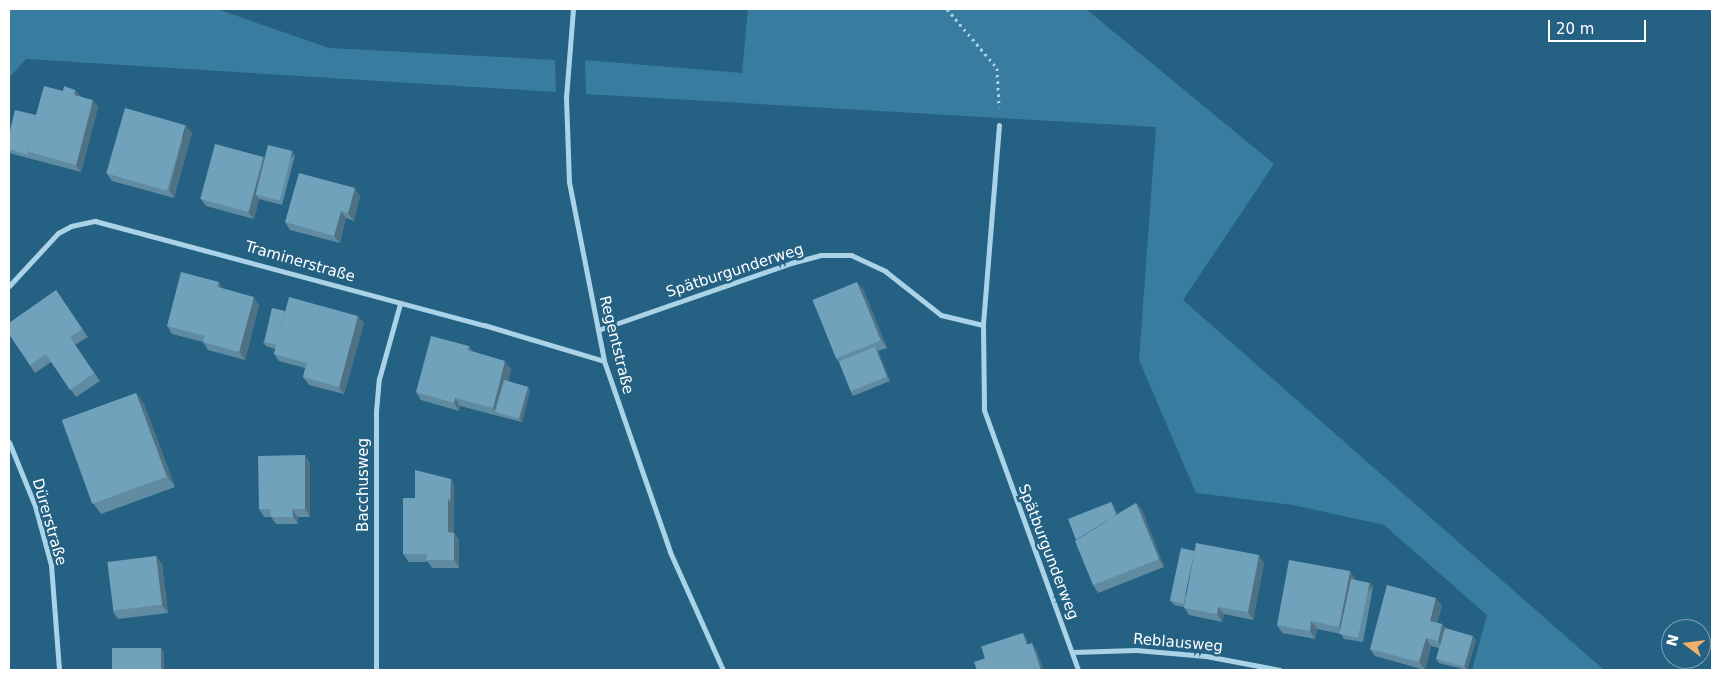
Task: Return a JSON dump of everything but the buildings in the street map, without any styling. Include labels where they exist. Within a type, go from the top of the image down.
[{"type":"street","name":"Regentstraße","points":[[573,9],[566,97],[569,182],[604,361],[670,552],[723,670]]},
{"type":"street","name":"Spätburgunderweg","points":[[999,126],[983,325],[984,410],[1078,670]]},
{"type":"street","name":"Traminerstraße","points":[[9,286],[58,233],[71,226],[95,222],[604,361]]},
{"type":"street","name":"Spätburgunderweg","points":[[598,330],[791,263],[821,256],[851,255],[885,271],[941,315],[983,325]]},
{"type":"street","name":"Bacchusweg","points":[[376,670],[376,411],[379,379],[400,304]]},
{"type":"street","name":"Dürerstraße","points":[[9,442],[35,506],[51,565],[58,670]]},
{"type":"street","name":"Reblausweg","points":[[1072,652],[1136,650],[1206,656],[1280,670]]},
{"type":"path","points":[[947,9],[997,68],[999,126]]},
{"type":"shaded area","points":[[9,9],[217,9],[329,48],[555,60],[556,92],[26,59],[9,78]]},
{"type":"shaded area","points":[[748,9],[1086,9],[1274,164],[1183,300],[1604,670],[1472,670],[1487,615],[1384,525],[1293,505],[1196,493],[1139,360],[1156,127],[586,94],[585,60],[742,73]]}]
